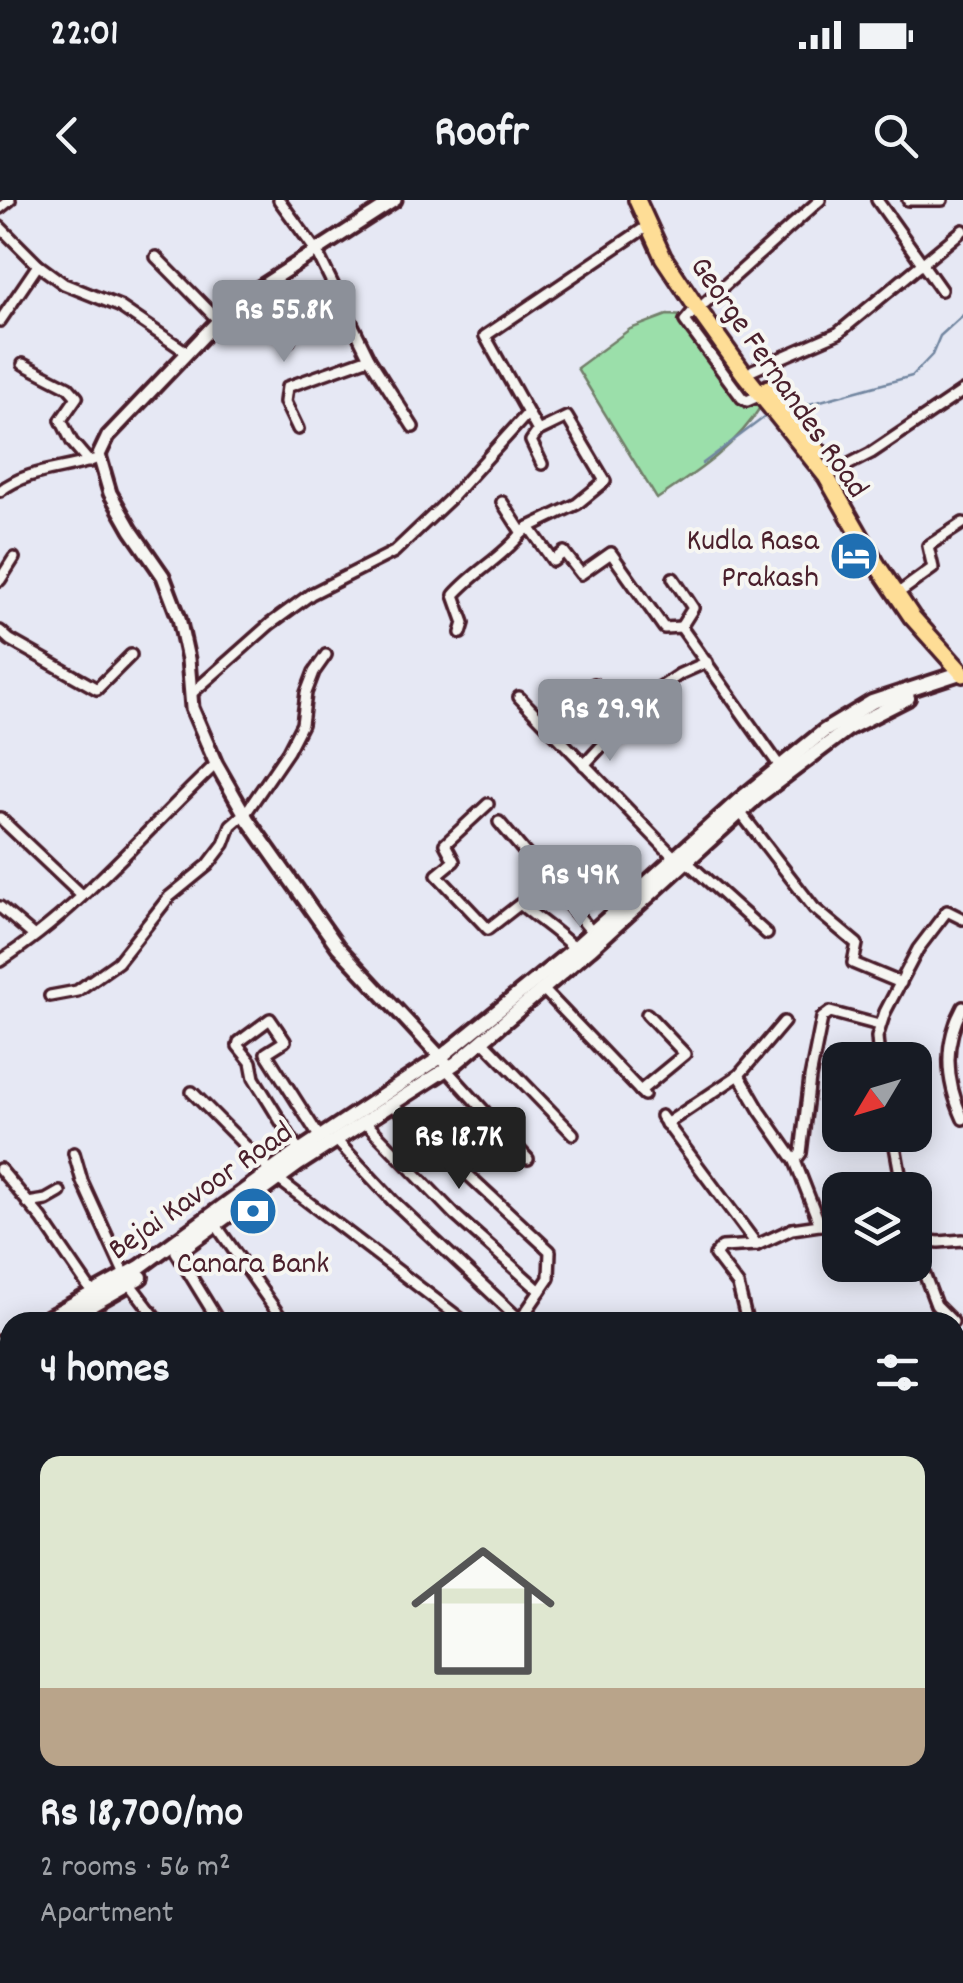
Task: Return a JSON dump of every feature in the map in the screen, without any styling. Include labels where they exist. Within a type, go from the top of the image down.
[{"type":"main road","name":"George Fernandes Road","points":[[637,200],[663,257],[754,370],[830,474],[880,556],[963,672]]},
{"type":"main road","name":"George Fernandes Road","points":[[648,200],[701,306],[761,395],[830,474],[877,565],[912,617],[963,672]]},
{"type":"main road","name":"Bejai Kavoor Road","points":[[78,1312],[216,1225],[272,1173],[366,1123],[446,1065],[824,731],[872,702],[963,672]]},
{"type":"main road","name":"Bejai Kavoor Road","points":[[63,1312],[126,1282],[299,1151],[483,1041],[782,770]]},
{"type":"street","points":[[0,208],[10,200]]},
{"type":"street","points":[[279,200],[316,252],[369,358],[413,427]]},
{"type":"street","points":[[0,492],[11,483],[54,466],[94,459],[108,436],[234,304],[396,200]]},
{"type":"street","points":[[701,306],[820,200]]},
{"type":"street","points":[[877,200],[941,290]]},
{"type":"street","points":[[908,200],[942,200]]},
{"type":"street","points":[[538,431],[486,336],[648,224]]},
{"type":"street","points":[[0,227],[38,266],[82,293],[118,306],[188,353]]},
{"type":"street","points":[[754,370],[838,332],[963,230]]},
{"type":"street","points":[[156,258],[218,320]]},
{"type":"street","points":[[0,320],[38,266]]},
{"type":"street","points":[[261,287],[289,341]]},
{"type":"street","points":[[298,429],[285,402],[287,387],[369,358]]},
{"type":"street","points":[[23,364],[68,387],[77,397],[61,420],[72,442],[94,459],[131,530],[163,576],[179,618],[192,708],[216,764],[244,813],[338,947],[528,1159]]},
{"type":"street","points":[[830,474],[872,453],[963,390]]},
{"type":"street","points":[[191,694],[270,624],[312,594],[394,552],[450,500],[527,414]]},
{"type":"street","points":[[461,633],[464,623],[454,594],[471,575],[513,545],[526,530],[577,504],[605,481],[567,417],[538,431],[531,441],[542,464]]},
{"type":"street","points":[[502,502],[553,561],[564,552],[582,574],[611,553],[664,628],[681,627]]},
{"type":"street","points":[[904,589],[933,568],[928,546],[963,523]]},
{"type":"street","points":[[0,580],[14,558]]},
{"type":"street","points":[[673,578],[693,608],[681,627]]},
{"type":"street","points":[[681,627],[782,770]]},
{"type":"street","points":[[0,631],[97,689],[131,654]]},
{"type":"street","points":[[50,996],[77,991],[118,962],[169,897],[208,865],[224,844],[230,825],[244,813],[288,751],[302,724],[306,693],[314,672],[326,655]]},
{"type":"street","points":[[584,765],[628,709],[680,674],[707,662]]},
{"type":"street","points":[[594,684],[621,719]]},
{"type":"street","points":[[519,697],[680,859],[767,934]]},
{"type":"street","points":[[0,961],[82,895],[216,764]]},
{"type":"street","points":[[488,804],[445,844],[454,860],[438,875],[488,929],[520,904],[538,920],[553,926],[574,948]]},
{"type":"street","points":[[740,812],[817,911],[857,944],[854,963],[901,982]]},
{"type":"street","points":[[0,818],[82,895]]},
{"type":"street","points":[[500,822],[592,932]]},
{"type":"street","points":[[0,907],[34,936]]},
{"type":"street","points":[[879,1042],[879,1025],[918,949],[943,914],[948,911],[963,919]]},
{"type":"street","points":[[544,989],[642,1093],[685,1054],[648,1014]]},
{"type":"street","points":[[963,1008],[950,1036],[948,1060],[963,1119]]},
{"type":"street","points":[[795,1161],[802,1153],[810,1078],[822,1018],[830,1012],[879,1025]]},
{"type":"street","points":[[251,1062],[285,1041],[271,1019],[238,1046],[251,1062],[254,1078],[299,1151]]},
{"type":"street","points":[[757,1246],[664,1120],[739,1075],[784,1022]]},
{"type":"street","points":[[483,1041],[573,1134]]},
{"type":"street","points":[[266,1053],[320,1138]]},
{"type":"street","points":[[739,1075],[795,1161],[820,1225],[792,1229],[757,1246],[722,1247],[715,1255],[738,1285],[745,1312]]},
{"type":"street","points":[[192,1092],[272,1173],[452,1312]]},
{"type":"street","points":[[393,1106],[550,1251],[548,1278],[527,1312]]},
{"type":"street","points":[[366,1123],[455,1214],[540,1292]]},
{"type":"street","points":[[337,1141],[393,1201],[510,1312]]},
{"type":"street","points":[[74,1153],[82,1181],[126,1282],[151,1312]]},
{"type":"street","points":[[0,1169],[94,1295]]},
{"type":"street","points":[[28,1203],[46,1200],[60,1192]]},
{"type":"street","points":[[216,1225],[277,1312]]},
{"type":"street","points":[[932,1241],[963,1240]]},
{"type":"street","points":[[176,1252],[213,1312]]},
{"type":"street","points":[[927,1282],[943,1312]]},
{"type":"green space","points":[[667,315],[687,316],[761,406],[728,446],[657,499],[577,368],[630,329]]},
{"type":"waterway","points":[[795,408],[912,376],[932,355],[940,336],[963,315]]},
{"type":"waterway","points":[[702,464],[766,416]]},
{"type":"place","name":"Kudla Rasa Prakash","points":[[854,556]]},
{"type":"place","name":"Canara Bank","points":[[253,1211]]}]
